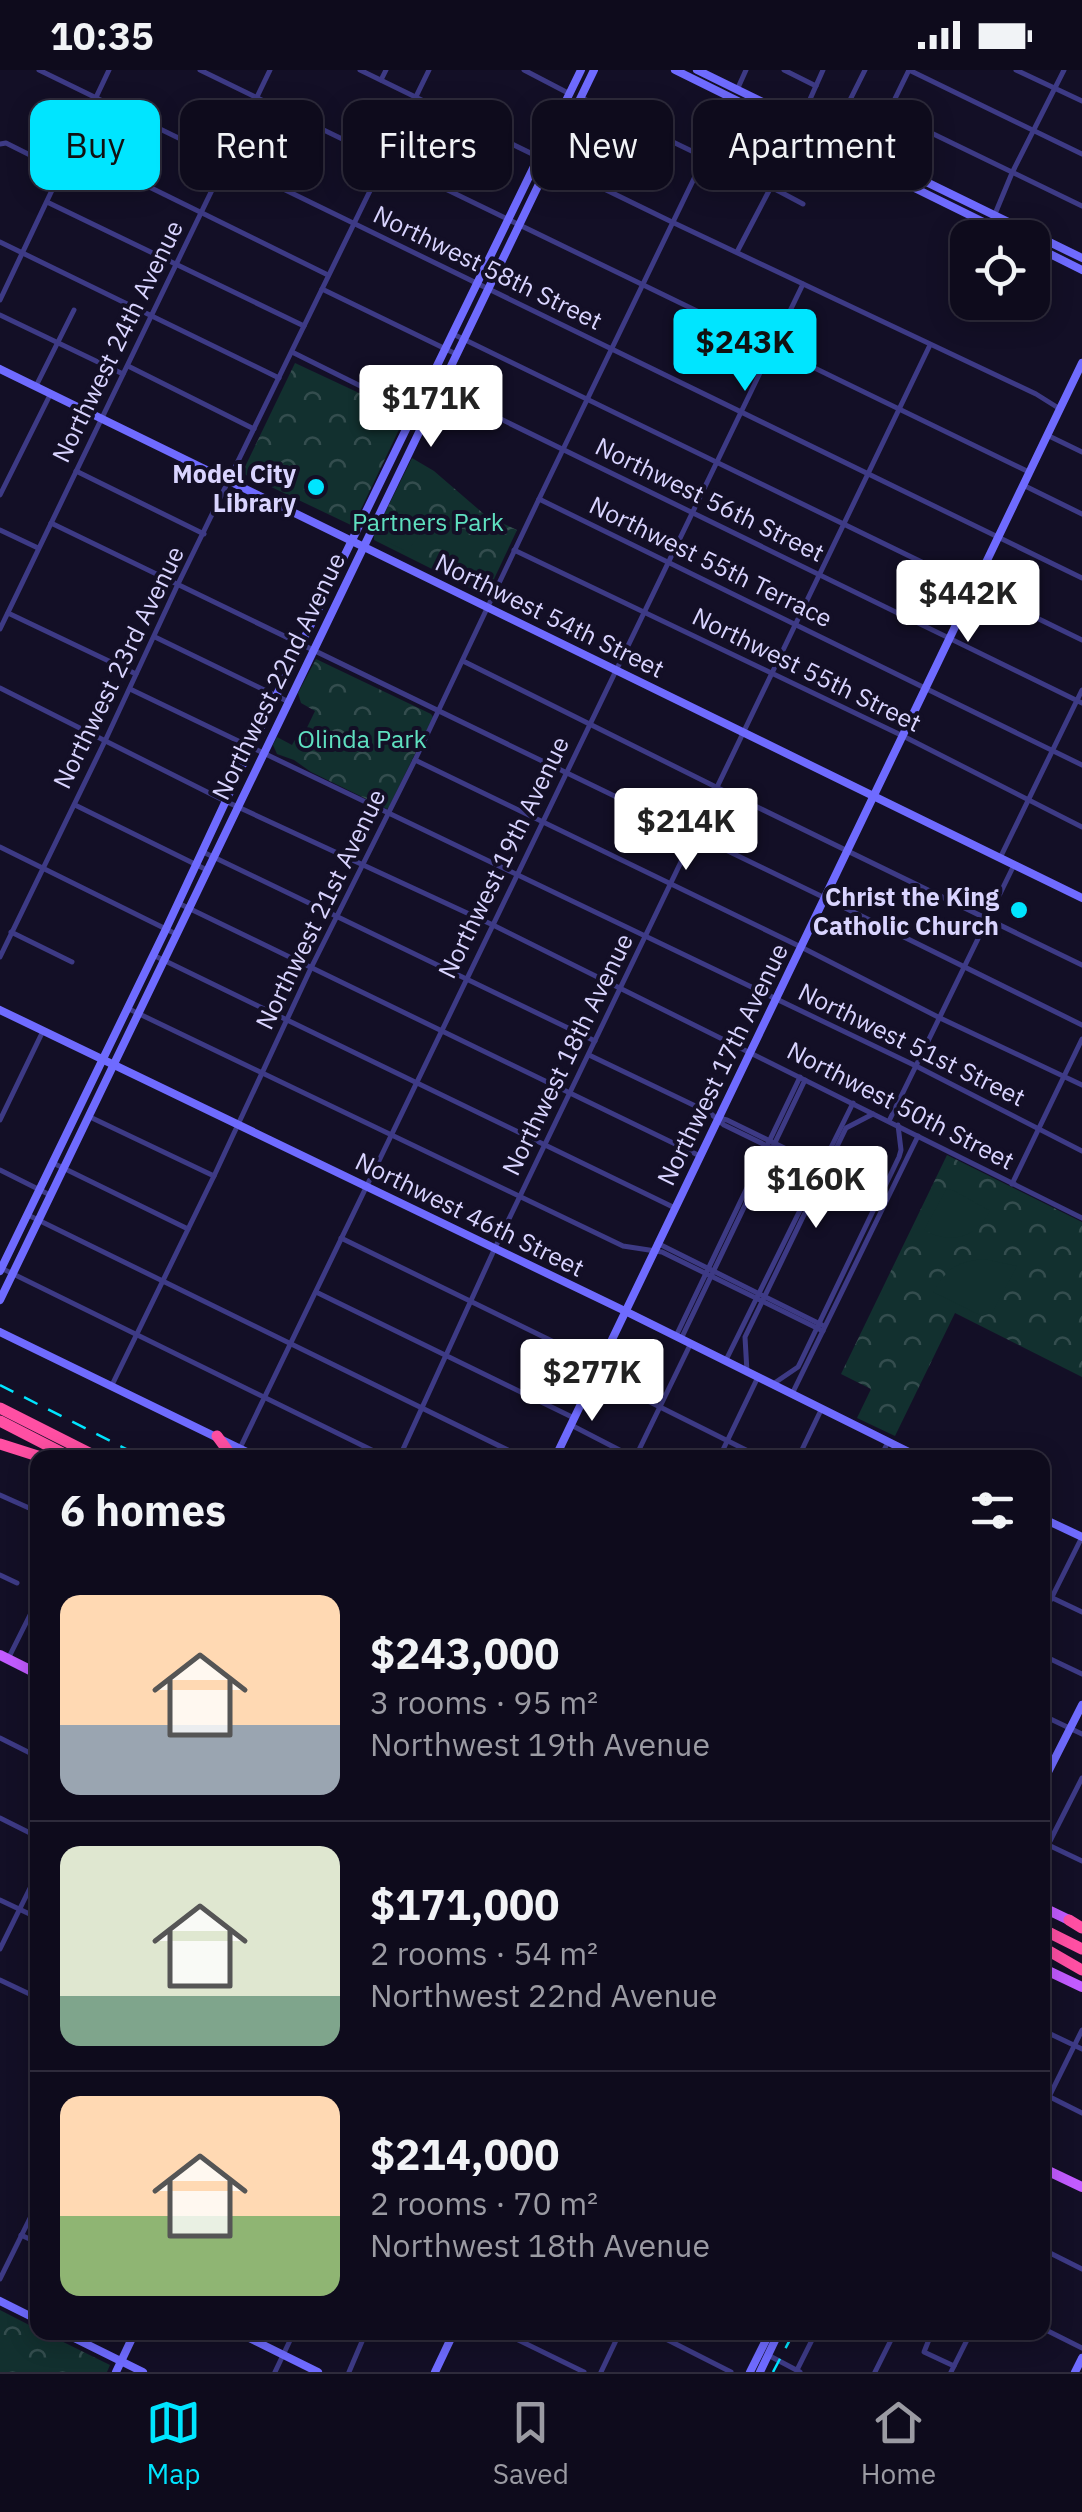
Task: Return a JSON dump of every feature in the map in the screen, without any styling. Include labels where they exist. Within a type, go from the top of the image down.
[{"type":"highway","points":[[0,1408],[83,1450]]},
{"type":"highway","points":[[0,1421],[56,1450]]},
{"type":"highway","points":[[217,1436],[233,1450]]},
{"type":"highway","points":[[0,1444],[30,1454]]},
{"type":"highway","points":[[1050,1931],[1079,1944]]},
{"type":"highway","points":[[1050,1948],[1082,1960]]},
{"type":"highway","points":[[1050,1950],[1082,1970]]},
{"type":"main road","name":"Northwest 22nd Avenue","points":[[567,100],[582,70]]},
{"type":"main road","name":"Northwest 22nd Avenue","points":[[580,100],[594,70]]},
{"type":"main road","points":[[675,70],[747,100]]},
{"type":"main road","points":[[697,70],[735,94]]},
{"type":"main road","name":"Northwest 22nd Avenue","points":[[1,1270],[532,172]]},
{"type":"main road","points":[[932,188],[991,220]]},
{"type":"main road","name":"Northwest 22nd Avenue","points":[[0,1300],[536,190]]},
{"type":"main road","points":[[930,190],[991,220]]},
{"type":"main road","points":[[1050,245],[1082,258]]},
{"type":"main road","points":[[1050,255],[1082,270]]},
{"type":"main road","name":"Northwest 17th Avenue","points":[[559,1450],[997,537],[1060,409],[1078,384],[1082,363]]},
{"type":"main road","name":"Northwest 54th Street","points":[[0,368],[1082,898]]},
{"type":"main road","name":"Northwest 46th Street","points":[[0,1010],[905,1450]]},
{"type":"main road","points":[[0,1332],[217,1436]]},
{"type":"main road","points":[[1050,1522],[1082,1537]]},
{"type":"main road","points":[[4,1657],[30,1670]]},
{"type":"main road","points":[[1050,1768],[1082,1705]]},
{"type":"main road","points":[[1050,1910],[1078,1924]]},
{"type":"main road","points":[[1050,1972],[1082,1987]]},
{"type":"main road","points":[[1050,2172],[1082,2187]]},
{"type":"main road","points":[[0,2302],[30,2316]]},
{"type":"main road","points":[[79,2340],[143,2372]]},
{"type":"main road","points":[[116,2372],[131,2340]]},
{"type":"main road","points":[[254,2340],[318,2372]]},
{"type":"main road","points":[[435,2372],[450,2340]]},
{"type":"main road","points":[[760,2372],[768,2340]]},
{"type":"main road","points":[[750,2372],[774,2340]]},
{"type":"main road","points":[[1075,2372],[1082,2358]]},
{"type":"street","name":"Northwest 58th Street","points":[[38,70],[180,140]]},
{"type":"street","points":[[96,98],[109,70]]},
{"type":"street","points":[[200,70],[343,140]]},
{"type":"street","name":"Northwest 24th Avenue","points":[[257,98],[270,70]]},
{"type":"street","points":[[360,70],[532,152]]},
{"type":"street","points":[[381,80],[386,70]]},
{"type":"street","name":"Northwest 23rd Avenue","points":[[415,100],[430,70]]},
{"type":"street","points":[[524,70],[693,152]]},
{"type":"street","name":"Northwest 21st Avenue","points":[[732,100],[746,70]]},
{"type":"street","points":[[784,70],[816,86]]},
{"type":"street","points":[[810,100],[824,70]]},
{"type":"street","points":[[850,100],[865,70]]},
{"type":"street","points":[[894,100],[909,70],[1082,154]]},
{"type":"street","points":[[1016,70],[1082,102]]},
{"type":"street","points":[[991,220],[1064,70]]},
{"type":"street","points":[[932,134],[1082,206]]},
{"type":"street","points":[[0,144],[6,143],[30,155]]},
{"type":"street","name":"Northwest 21st Avenue","points":[[112,1386],[693,179]]},
{"type":"street","points":[[0,300],[53,190]]},
{"type":"street","points":[[155,190],[328,275]]},
{"type":"street","name":"Northwest 24th Avenue","points":[[0,629],[213,190]]},
{"type":"street","name":"Northwest 58th Street","points":[[283,190],[1082,578]]},
{"type":"street","name":"Northwest 23rd Avenue","points":[[0,956],[370,190]]},
{"type":"street","points":[[446,190],[1029,472]]},
{"type":"street","points":[[608,190],[1036,394],[1060,409]]},
{"type":"street","points":[[738,252],[769,190]]},
{"type":"street","points":[[777,190],[803,204]]},
{"type":"street","points":[[47,202],[304,326]]},
{"type":"street","points":[[0,242],[279,378]]},
{"type":"street","name":"Northwest 19th Avenue","points":[[239,1450],[803,284]]},
{"type":"street","points":[[322,289],[456,354]]},
{"type":"street","points":[[36,386],[74,310]]},
{"type":"street","points":[[0,314],[124,374]]},
{"type":"street","points":[[453,334],[1082,640]]},
{"type":"street","name":"Northwest 18th Avenue","points":[[402,1450],[930,345]]},
{"type":"street","points":[[292,352],[425,418]]},
{"type":"street","points":[[128,366],[254,429]]},
{"type":"street","name":"Northwest 56th Street","points":[[429,384],[1080,702]]},
{"type":"street","points":[[0,495],[51,394]]},
{"type":"street","points":[[1047,435],[1082,452]]},
{"type":"street","points":[[76,472],[204,534]]},
{"type":"street","points":[[1023,485],[1082,514]]},
{"type":"street","name":"Northwest 55th Terrace","points":[[539,499],[1082,765]]},
{"type":"street","points":[[51,523],[1082,1024]]},
{"type":"street","points":[[0,530],[38,548]]},
{"type":"street","name":"Northwest 55th Street","points":[[514,550],[903,736],[1082,827]]},
{"type":"street","points":[[8,613],[136,674]]},
{"type":"street","points":[[155,636],[289,702]]},
{"type":"street","points":[[463,661],[1082,965]]},
{"type":"street","name":"Northwest 50th Street","points":[[0,688],[226,801],[493,925],[1082,1218]]},
{"type":"street","name":"Northwest 51st Street","points":[[130,689],[916,1066],[1082,1151]]},
{"type":"street","points":[[1000,858],[1052,750],[1080,702],[1082,690]]},
{"type":"street","points":[[415,760],[1082,1085]]},
{"type":"street","points":[[74,805],[207,870]]},
{"type":"street","points":[[0,847],[176,934]]},
{"type":"street","points":[[203,852],[596,1041]]},
{"type":"street","points":[[889,1121],[1014,865]]},
{"type":"street","points":[[178,904],[700,1156]]},
{"type":"street","points":[[11,932],[72,962]]},
{"type":"street","points":[[153,954],[675,1208]]},
{"type":"street","points":[[128,1008],[623,1246],[656,1247],[821,1327]]},
{"type":"street","points":[[0,1120],[43,1031]]},
{"type":"street","points":[[1012,1184],[1082,1038]]},
{"type":"street","points":[[588,1055],[883,1199]]},
{"type":"street","points":[[678,1338],[802,1078]]},
{"type":"street","points":[[726,1360],[743,1336],[852,1103]]},
{"type":"street","points":[[844,1127],[874,1114]]},
{"type":"street","points":[[88,1116],[214,1176]]},
{"type":"street","points":[[898,1125],[902,1160]]},
{"type":"street","points":[[792,1394],[870,1225],[918,1135]]},
{"type":"street","points":[[53,1164],[188,1230]]},
{"type":"street","points":[[0,1170],[50,1195]]},
{"type":"street","points":[[28,1216],[508,1450]]},
{"type":"street","points":[[341,1238],[599,1364]]},
{"type":"street","points":[[1,1270],[372,1450]]},
{"type":"street","points":[[316,1292],[622,1450]]},
{"type":"street","points":[[743,1336],[748,1372]]},
{"type":"street","points":[[640,1450],[691,1343]]},
{"type":"street","points":[[773,1384],[801,1368]]},
{"type":"street","points":[[594,1374],[746,1450]]},
{"type":"street","points":[[723,1450],[758,1377]]},
{"type":"street","points":[[802,1450],[822,1408]]},
{"type":"street","points":[[884,1450],[888,1441]]},
{"type":"street","points":[[0,1495],[30,1508]]},
{"type":"street","points":[[1050,1602],[1082,1537]]},
{"type":"street","points":[[0,1575],[17,1583]]},
{"type":"street","points":[[1052,1598],[1082,1612]]},
{"type":"street","points":[[4,1657],[30,1613]]},
{"type":"street","points":[[1050,1658],[1082,1674]]},
{"type":"street","points":[[1050,1719],[1082,1734]]},
{"type":"street","points":[[0,1738],[30,1753]]},
{"type":"street","points":[[1050,1836],[1082,1778]]},
{"type":"street","points":[[0,1818],[30,1833]]},
{"type":"street","points":[[1050,1845],[1082,1861]]},
{"type":"street","points":[[0,1949],[30,1888]]},
{"type":"street","points":[[0,1900],[30,1915]]},
{"type":"street","points":[[0,1980],[30,1994]]},
{"type":"street","points":[[1050,2088],[1082,2030]]},
{"type":"street","points":[[1050,2034],[1082,2050]]},
{"type":"street","points":[[1050,2097],[1082,2113]]},
{"type":"street","points":[[0,2279],[30,2218]]},
{"type":"street","points":[[22,2235],[30,2239]]},
{"type":"street","points":[[1050,2253],[1082,2269]]},
{"type":"street","points":[[1050,2332],[1082,2348]]},
{"type":"street","points":[[275,2372],[290,2340]]},
{"type":"street","points":[[349,2372],[363,2340]]},
{"type":"street","points":[[518,2340],[584,2372]]},
{"type":"street","points":[[601,2372],[616,2340]]},
{"type":"street","points":[[668,2340],[731,2372]]},
{"type":"street","points":[[764,2354],[799,2371],[813,2340]]},
{"type":"street","points":[[875,2372],[890,2340]]},
{"type":"street","points":[[929,2340],[924,2352],[953,2369],[967,2340]]},
{"type":"green space","points":[[295,363],[404,414],[353,526],[242,473]]},
{"type":"green space","name":"Partners Park","points":[[412,458],[434,471],[485,515],[517,530],[486,596],[374,540]]},
{"type":"green space","points":[[393,510],[407,513],[418,525],[417,538],[407,552],[380,536]]},
{"type":"green space","name":"Olinda Park","points":[[316,659],[433,717],[387,809],[277,754],[273,745],[277,737],[292,745],[297,736],[302,738],[315,711],[301,703],[298,693]]},
{"type":"green space","points":[[947,1155],[1082,1222],[1082,1377],[955,1313],[895,1436],[857,1418],[871,1389],[841,1374]]},
{"type":"green space","points":[[951,1189],[990,1211],[978,1227],[962,1236],[944,1237],[924,1230],[946,1190]]},
{"type":"green space","points":[[983,1259],[1017,1266],[992,1313],[982,1316],[933,1292],[953,1268]]},
{"type":"green space","points":[[0,2310],[30,2325],[30,2340],[59,2340],[110,2365],[107,2372],[0,2372]]},
{"type":"railway","points":[[0,1385],[128,1450]]},
{"type":"railway","points":[[773,2372],[790,2340]]},
{"type":"place","name":"Model City Library","points":[[316,487]]},
{"type":"place","name":"Christ the King Catholic Church","points":[[1019,910]]}]
